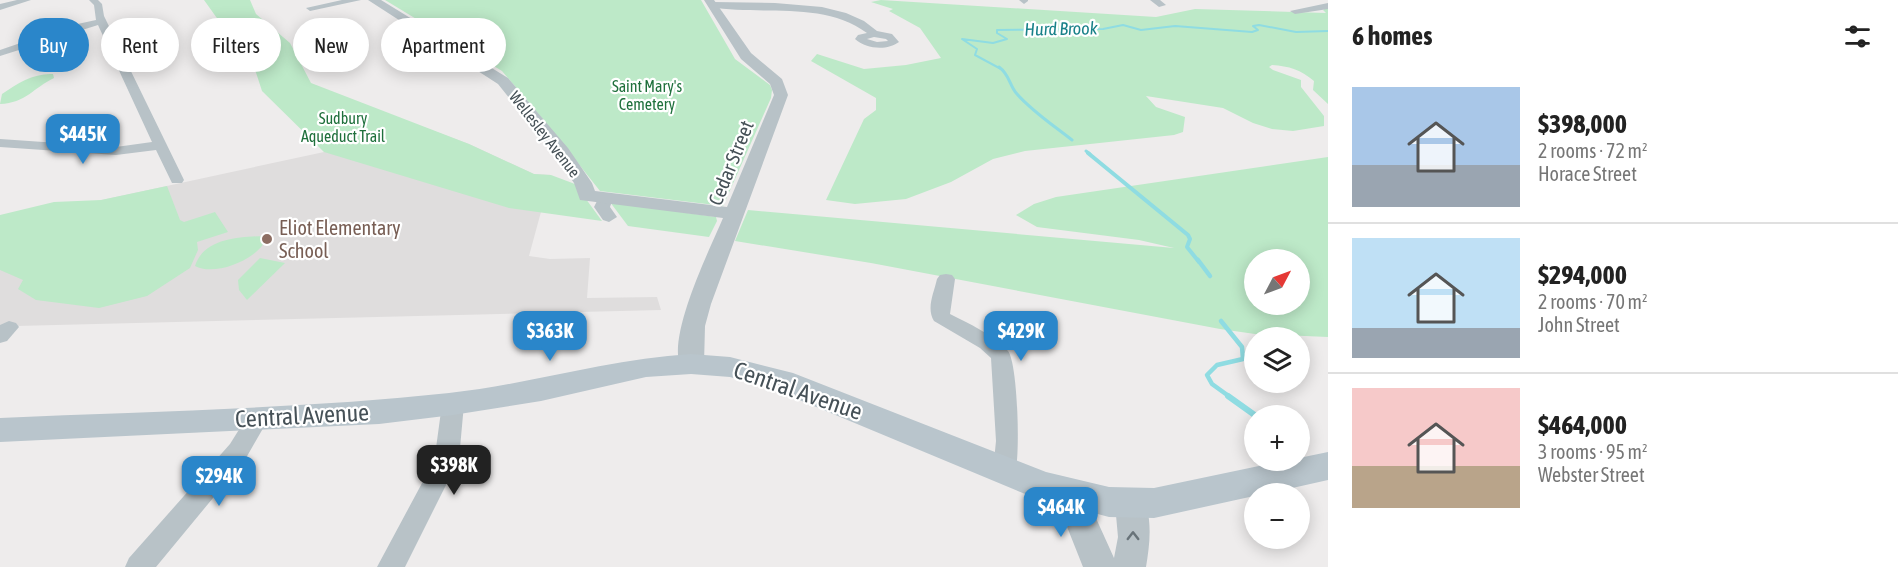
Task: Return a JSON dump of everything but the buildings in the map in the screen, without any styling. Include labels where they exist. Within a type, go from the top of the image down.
[{"type":"main road","name":"Central Avenue","points":[[0,430],[380,412],[453,404],[541,390],[637,368],[691,364],[737,369],[782,381],[1005,471],[1070,494],[1131,504],[1155,503],[1328,466]]},
{"type":"street","points":[[0,8],[27,0]]},
{"type":"street","points":[[93,0],[98,4],[101,18]]},
{"type":"street","points":[[310,8],[357,0]]},
{"type":"street","name":"Wellesley Avenue","points":[[374,0],[503,81],[562,152],[600,204],[735,214]]},
{"type":"street","points":[[711,3],[825,8],[847,15],[868,28],[873,34]]},
{"type":"street","name":"Cedar Street","points":[[691,364],[696,312],[778,106],[781,92],[775,81],[746,57],[711,3]]},
{"type":"street","points":[[1295,11],[1328,6]]},
{"type":"street","points":[[0,53],[76,27],[101,21]]},
{"type":"street","points":[[127,72],[177,180]]},
{"type":"street","points":[[0,143],[116,151],[162,145]]},
{"type":"street","points":[[946,279],[939,310],[941,317],[987,343],[1001,356],[1008,441],[1005,471]]},
{"type":"street","points":[[391,567],[440,473],[448,448],[453,404]]},
{"type":"street","points":[[139,567],[238,451],[258,418]]},
{"type":"street","points":[[1070,494],[1100,567]]},
{"type":"street","points":[[1129,567],[1134,537],[1131,504]]},
{"type":"shaded area","name":"Eliot Elementary School","points":[[407,121],[469,144],[534,174],[551,175],[529,256],[550,259],[590,258],[587,298],[657,297],[661,310],[16,326],[0,332],[0,222],[324,152]]},
{"type":"green space","name":"Sudbury Aqueduct Trail","points":[[204,0],[250,0],[256,14],[261,18],[217,18]]},
{"type":"green space","name":"Saint Mary's Cemetery","points":[[385,0],[701,0],[735,59],[770,85],[771,98],[723,206],[600,191],[503,72],[506,72],[506,18],[415,18]]},
{"type":"green space","points":[[881,0],[1156,17],[1195,9],[1326,13],[1323,10],[1328,7],[1328,104],[1313,90],[1314,81],[1304,74],[1284,66],[1269,67],[1301,80],[1301,87],[1324,116],[1324,126],[1293,131],[1272,129],[1253,123],[1223,108],[1146,96],[1156,107],[1185,117],[1183,132],[1174,135],[1025,151],[993,159],[951,182],[906,199],[855,204],[826,200],[864,119],[876,110],[876,98],[811,61],[817,54],[864,69],[906,65],[941,58],[920,28],[889,11],[893,9],[871,2]]},
{"type":"green space","name":"Sudbury Aqueduct Trail","points":[[281,35],[293,49],[293,72],[305,72],[311,83],[469,144],[534,174],[551,175],[575,184],[602,221],[509,208],[324,152],[262,91],[256,72],[281,72]]},
{"type":"green space","points":[[53,74],[54,78],[23,98],[0,104],[2,94],[20,83],[39,75]]},
{"type":"green space","points":[[1328,157],[1328,337],[1310,336],[1310,327],[1244,327],[1244,332],[1220,329],[871,263],[735,241],[748,210],[1174,248],[1139,240],[1037,227],[1016,215],[1034,204],[1056,197]]},
{"type":"green space","points":[[167,186],[180,220],[184,222],[215,212],[228,232],[197,242],[198,250],[190,268],[147,296],[99,308],[36,300],[18,289],[23,280],[0,270],[0,215],[54,202],[101,200]]},
{"type":"green space","points":[[610,202],[716,217],[717,221],[709,237],[628,226]]},
{"type":"green space","points":[[244,237],[267,237],[256,252],[236,264],[214,269],[195,266],[206,250],[214,244]]},
{"type":"green space","points":[[260,258],[285,263],[247,300],[239,290],[238,280]]},
{"type":"waterway","name":"Hurd Brook","points":[[1001,69],[975,55],[977,49],[962,39],[993,43],[1007,39],[997,33],[997,30],[1103,29],[1123,25],[1141,30],[1175,26],[1252,32],[1258,30],[1253,26],[1259,25],[1296,32],[1328,31]]},
{"type":"waterway","name":"Hurd Brook","points":[[1001,69],[1023,101],[1072,140]]},
{"type":"waterway","name":"Hurd Brook","points":[[1086,151],[1090,154]]},
{"type":"waterway","name":"Hurd Brook","points":[[1088,153],[1188,235],[1190,239],[1187,247],[1199,262]]},
{"type":"waterway","name":"Hurd Brook","points":[[1198,260],[1210,276]]},
{"type":"waterway","name":"Hurd Brook","points":[[1221,321],[1242,347],[1243,359],[1217,365],[1207,375],[1212,384],[1230,397]]},
{"type":"waterway","name":"Hurd Brook","points":[[1228,396],[1244,407]]},
{"type":"place","name":"Eliot Elementary School","points":[[267,239]]}]
